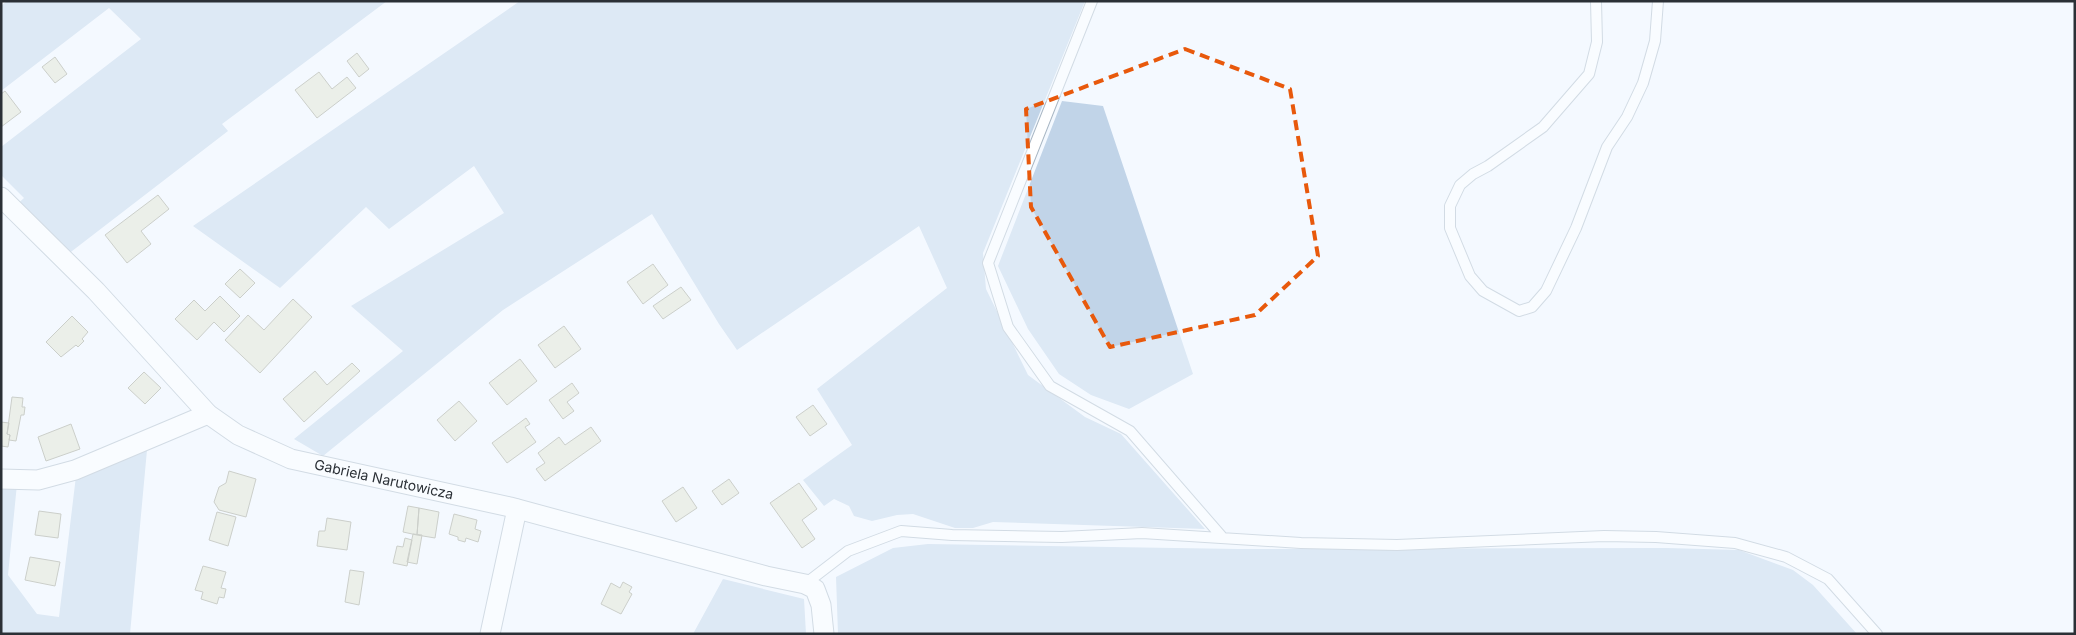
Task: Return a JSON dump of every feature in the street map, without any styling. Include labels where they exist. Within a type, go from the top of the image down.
[{"type":"street","name":"Gabriela Narutowicza","points":[[1,197],[96,291],[208,414],[238,435],[291,459],[516,508],[766,576],[805,584]]},
{"type":"street","points":[[1,479],[38,480],[75,470],[208,414]]},
{"type":"street","points":[[490,634],[516,508]]},
{"type":"street","points":[[805,584],[815,589],[821,605],[824,634]]},
{"type":"lane","points":[[1092,1],[988,264],[1008,327],[1050,386],[1130,431],[1223,538]]},
{"type":"lane","points":[[1596,1],[1597,42],[1589,74],[1543,127],[1488,166],[1473,174],[1460,185],[1450,206],[1450,228],[1470,276],[1483,291],[1518,311],[1532,307],[1546,291],[1576,228],[1607,147],[1627,117],[1643,83],[1655,42],[1658,1]]},
{"type":"lane","points":[[805,584],[848,551],[901,531],[952,535],[1062,537],[1142,533],[1301,543],[1396,545],[1604,536],[1735,543],[1786,557],[1828,579],[1877,634]]},
{"type":"highlighted area","points":[[1185,49],[1290,89],[1318,256],[1255,315],[1110,347],[1031,207],[1026,109]]},
{"type":"shaded area","points":[[7,1],[387,1],[222,124],[228,131],[63,258],[13,208],[24,198],[1,175],[1,147],[141,39],[109,8],[1,91],[1,6]]},
{"type":"shaded area","points":[[520,1],[1085,1],[983,253],[986,289],[1028,375],[1085,417],[1121,434],[1205,529],[993,522],[973,528],[955,528],[913,514],[897,515],[872,521],[854,516],[849,506],[834,499],[824,506],[803,480],[852,445],[817,389],[947,288],[919,226],[737,350],[652,214],[503,310],[323,456],[294,439],[403,351],[351,306],[504,213],[474,166],[389,229],[366,207],[280,288],[193,226]]},
{"type":"shaded area","points":[[1062,101],[1103,106],[1193,374],[1129,409],[1091,395],[1059,374],[1028,329],[998,266]]},
{"type":"shaded area","points":[[147,450],[130,634],[1,634],[1,484],[17,484],[8,575],[37,614],[59,617],[76,476]]},
{"type":"shaded area","points":[[928,544],[1239,549],[1666,548],[1739,550],[1793,570],[1813,585],[1857,634],[838,634],[836,577],[893,548]]},
{"type":"shaded area","points":[[723,579],[804,599],[806,634],[693,634]]},
{"type":"building","points":[[357,53],[369,69],[359,77],[347,61]]},
{"type":"building","points":[[55,57],[67,74],[55,83],[42,67]]},
{"type":"building","points":[[319,72],[332,89],[347,77],[356,88],[317,118],[295,90]]},
{"type":"building","points":[[5,91],[21,112],[1,127],[1,94]]},
{"type":"building","points":[[158,195],[169,209],[141,231],[151,244],[127,263],[105,235]]},
{"type":"building","points":[[653,264],[668,285],[643,304],[627,282]]},
{"type":"building","points":[[240,269],[255,283],[240,298],[225,284]]},
{"type":"building","points":[[681,287],[691,300],[663,319],[653,306]]},
{"type":"building","points":[[220,296],[240,316],[224,332],[214,322],[197,340],[175,319],[194,300],[205,311]]},
{"type":"building","points":[[293,299],[312,317],[260,373],[225,340],[248,315],[264,330]]},
{"type":"building","points":[[72,316],[88,332],[82,339],[84,341],[78,347],[76,345],[61,357],[46,342]]},
{"type":"building","points":[[564,326],[581,349],[555,368],[538,345]]},
{"type":"building","points":[[520,359],[537,381],[507,405],[489,383]]},
{"type":"building","points":[[352,363],[360,371],[304,422],[283,399],[315,371],[327,385]]},
{"type":"building","points":[[144,372],[161,388],[145,404],[128,388]]},
{"type":"building","points":[[572,383],[579,393],[567,402],[574,411],[563,419],[549,400]]},
{"type":"building","points":[[12,397],[23,398],[22,407],[25,407],[24,415],[21,415],[16,441],[9,440],[10,435],[7,434]]},
{"type":"building","points":[[459,401],[477,421],[455,441],[437,420]]},
{"type":"building","points":[[813,405],[827,424],[810,436],[796,417]]},
{"type":"building","points":[[526,418],[530,424],[525,427],[536,442],[507,463],[492,443]]},
{"type":"building","points":[[1,422],[9,423],[7,434],[10,435],[8,447],[1,446]]},
{"type":"building","points":[[71,424],[80,449],[46,461],[38,437]]},
{"type":"building","points":[[591,427],[601,441],[545,481],[536,469],[545,463],[538,453],[559,437],[565,445]]},
{"type":"building","points":[[229,471],[256,479],[246,517],[219,510],[214,502],[219,487],[226,483]]},
{"type":"building","points":[[729,479],[739,493],[722,505],[712,491]]},
{"type":"building","points":[[799,483],[817,509],[802,520],[815,539],[802,548],[770,503]]},
{"type":"building","points":[[683,487],[697,508],[676,522],[662,501]]},
{"type":"building","points":[[408,506],[419,508],[417,535],[403,532]]},
{"type":"building","points":[[419,508],[439,512],[435,538],[417,535]]},
{"type":"building","points":[[39,511],[61,514],[58,538],[35,535]]},
{"type":"building","points":[[217,512],[236,517],[228,546],[209,540]]},
{"type":"building","points":[[454,514],[477,520],[475,529],[481,531],[478,542],[466,538],[465,542],[449,534]]},
{"type":"building","points":[[327,518],[351,522],[347,550],[317,546],[319,531],[325,531]]},
{"type":"building","points":[[413,534],[422,535],[417,564],[407,562]]},
{"type":"building","points":[[405,538],[412,540],[407,566],[393,563],[397,546],[403,547]]},
{"type":"building","points":[[30,557],[60,562],[55,586],[25,580]]},
{"type":"building","points":[[203,566],[226,572],[221,588],[226,589],[224,598],[219,597],[217,604],[201,599],[203,592],[195,590]]},
{"type":"building","points":[[350,570],[364,572],[359,605],[345,602]]},
{"type":"building","points":[[623,582],[632,587],[629,592],[632,594],[621,614],[601,604],[611,583],[620,588]]}]
